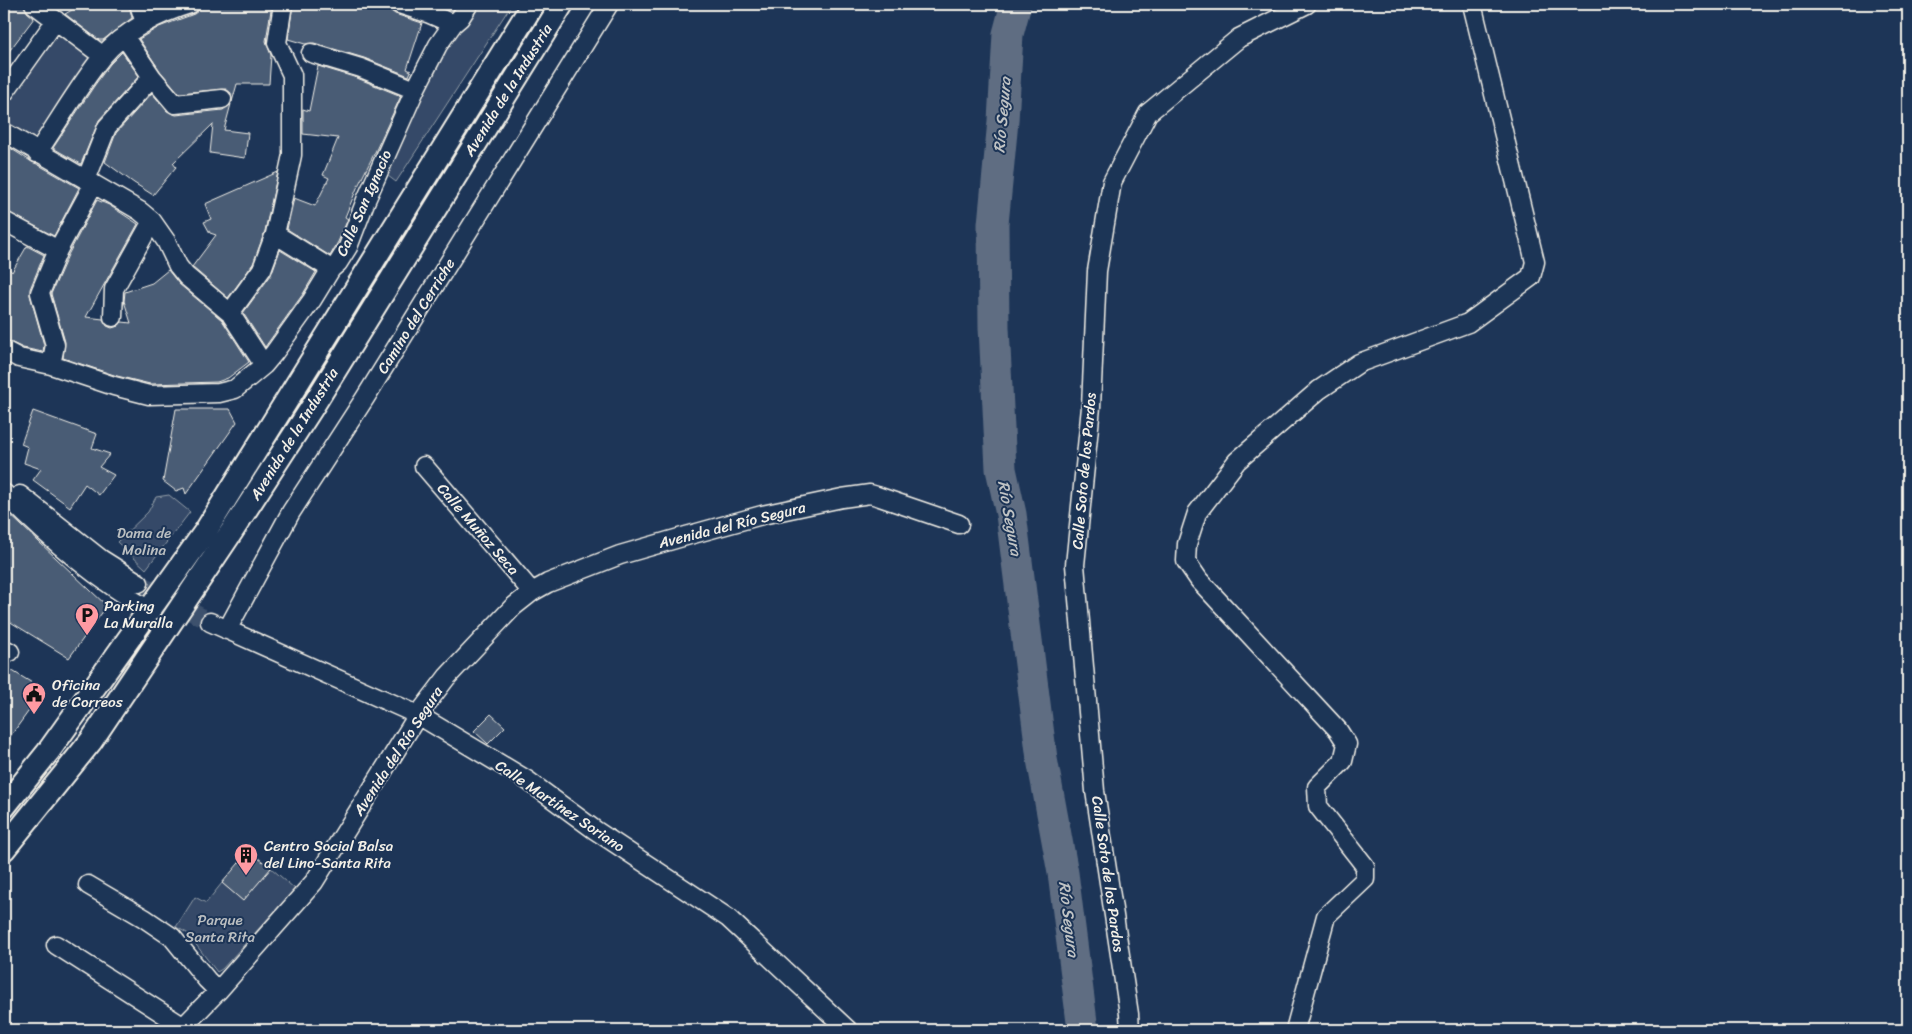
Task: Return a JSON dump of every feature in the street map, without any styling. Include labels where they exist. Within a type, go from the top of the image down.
[{"type":"main road","name":"Avenida de la Industria","points":[[4,807],[48,752],[205,532],[533,4]]},
{"type":"main road","name":"Avenida de la Industria","points":[[4,849],[91,741],[232,530],[311,409],[562,4]]},
{"type":"street","points":[[34,4],[103,56]]},
{"type":"street","points":[[139,4],[145,23]]},
{"type":"street","points":[[37,153],[103,56],[124,36],[145,23],[190,4]]},
{"type":"street","points":[[230,313],[262,269],[274,234],[292,155],[292,75],[277,43],[283,4]]},
{"type":"street","points":[[399,4],[453,24]]},
{"type":"street","name":"Calle San Ignacio","points":[[4,350],[19,358],[51,365],[114,386],[150,394],[219,393],[235,389],[264,365],[348,247],[366,200],[414,90],[438,45],[469,4]]},
{"type":"street","name":"Camino del Cerriche","points":[[227,630],[291,512],[371,390],[609,4]]},
{"type":"street","name":"Calle Soto de los Pardos","points":[[1130,1030],[1095,791],[1075,565],[1091,407],[1097,271],[1112,182],[1148,113],[1239,38],[1307,4]]},
{"type":"street","points":[[1295,1030],[1326,916],[1365,879],[1366,866],[1318,806],[1317,787],[1343,761],[1347,744],[1338,730],[1199,580],[1186,561],[1187,544],[1197,513],[1237,461],[1318,390],[1359,363],[1468,323],[1531,277],[1535,262],[1472,4]]},
{"type":"street","points":[[4,92],[56,20]]},
{"type":"street","points":[[124,36],[152,77],[175,104],[222,99]]},
{"type":"street","points":[[311,53],[360,68],[414,90]]},
{"type":"street","points":[[51,365],[54,345],[40,293],[90,182],[107,127],[152,77]]},
{"type":"street","points":[[6,137],[125,201],[152,221],[166,241],[178,266],[186,276],[230,313],[264,365]]},
{"type":"street","points":[[4,221],[58,250]]},
{"type":"street","points":[[114,317],[114,290],[152,221]]},
{"type":"street","points":[[274,234],[331,269]]},
{"type":"street","name":"Calle Muñoz Seca","points":[[424,466],[532,592]]},
{"type":"street","points":[[4,482],[101,559],[139,583]]},
{"type":"street","points":[[4,493],[32,522],[90,571],[111,587],[149,610]]},
{"type":"street","name":"Avenida del Río Segura","points":[[182,1028],[218,991],[314,882],[418,715],[446,676],[513,607],[532,592],[548,583],[620,555],[762,515],[842,498],[870,494],[959,524]]},
{"type":"street","name":"Calle Martínez Soriano","points":[[210,622],[418,715],[527,780],[595,830],[728,918],[848,1030]]},
{"type":"street","points":[[88,885],[172,937],[218,991]]},
{"type":"street","points":[[56,945],[182,1028]]},
{"type":"green space","points":[[473,4],[512,4],[396,182],[388,176],[426,79]]},
{"type":"green space","points":[[56,20],[103,56],[37,153],[4,132],[4,93]]},
{"type":"green space","name":"Dama de Molina","points":[[169,495],[190,512],[146,569],[117,542],[148,512],[156,497]]},
{"type":"green space","name":"Parque Santa Rita","points":[[271,868],[295,889],[222,969],[217,972],[187,933],[176,927],[195,897],[206,903],[222,883],[243,901]]},
{"type":"building","points":[[8,4],[24,4],[27,12],[34,18],[4,58],[4,10]]},
{"type":"building","points":[[82,4],[129,4],[132,18],[103,40],[99,40],[65,14]]},
{"type":"building","points":[[200,4],[272,4],[266,41],[271,55],[269,84],[237,84],[232,102],[231,93],[226,89],[179,93],[160,71],[139,39],[159,27],[194,14],[198,11]]},
{"type":"building","points":[[293,4],[389,4],[391,11],[395,14],[422,23],[407,69],[411,71],[409,76],[364,58],[314,43],[305,44],[288,39]]},
{"type":"building","points":[[122,52],[139,76],[99,120],[81,164],[53,148],[94,86],[110,64]]},
{"type":"building","points":[[318,66],[357,78],[401,96],[357,188],[345,217],[348,219],[330,256],[287,229],[294,198],[315,206],[329,178],[323,175],[338,138],[303,134],[303,109],[309,111]]},
{"type":"building","points":[[152,93],[167,111],[176,115],[223,110],[231,104],[224,130],[248,133],[245,158],[210,153],[213,124],[173,163],[176,167],[153,195],[134,183],[105,162],[116,133]]},
{"type":"building","points":[[7,146],[79,188],[54,236],[4,210],[4,151]]},
{"type":"building","points":[[278,172],[265,231],[253,264],[228,298],[192,267],[216,235],[210,233],[204,222],[211,219],[205,204]]},
{"type":"building","points":[[97,200],[109,205],[138,224],[86,317],[103,319],[107,326],[112,328],[122,322],[131,323],[124,301],[125,292],[152,283],[168,270],[179,284],[222,320],[249,362],[228,378],[217,382],[150,384],[117,376],[63,358],[65,342],[51,294],[68,255]]},
{"type":"building","points":[[27,246],[44,255],[30,289],[44,345],[43,352],[23,348],[4,339],[4,263],[12,272]]},
{"type":"building","points":[[280,250],[316,272],[303,294],[265,347],[243,313],[271,275]]},
{"type":"building","points":[[176,409],[230,409],[237,422],[186,494],[184,488],[176,491],[163,481]]},
{"type":"building","points":[[33,411],[97,434],[92,448],[110,454],[99,467],[114,475],[99,495],[85,484],[70,507],[33,480],[41,469],[24,463],[28,447],[21,444]]},
{"type":"building","points":[[4,509],[107,606],[69,658],[4,618]]},
{"type":"building","points":[[4,666],[44,690],[4,745]]},
{"type":"building","points":[[491,714],[505,727],[488,744],[474,731]]},
{"type":"building","name":"Centro Social Balsa del Lino-Santa Rita","points":[[249,851],[271,868],[243,901],[222,883]]},
{"type":"waterway","name":"Río Segura","points":[[1016,4],[1008,34],[1003,121],[993,224],[994,327],[1001,469],[1011,514],[1042,759],[1063,873],[1083,1030]]},
{"type":"tunnel","points":[[139,583],[210,622]]},
{"type":"place","name":"Parking La Muralla","points":[[87,636]]},
{"type":"place","name":"Oficina de Correos","points":[[34,715]]},
{"type":"place","name":"Centro Social Balsa del Lino-Santa Rita","points":[[246,876]]}]
